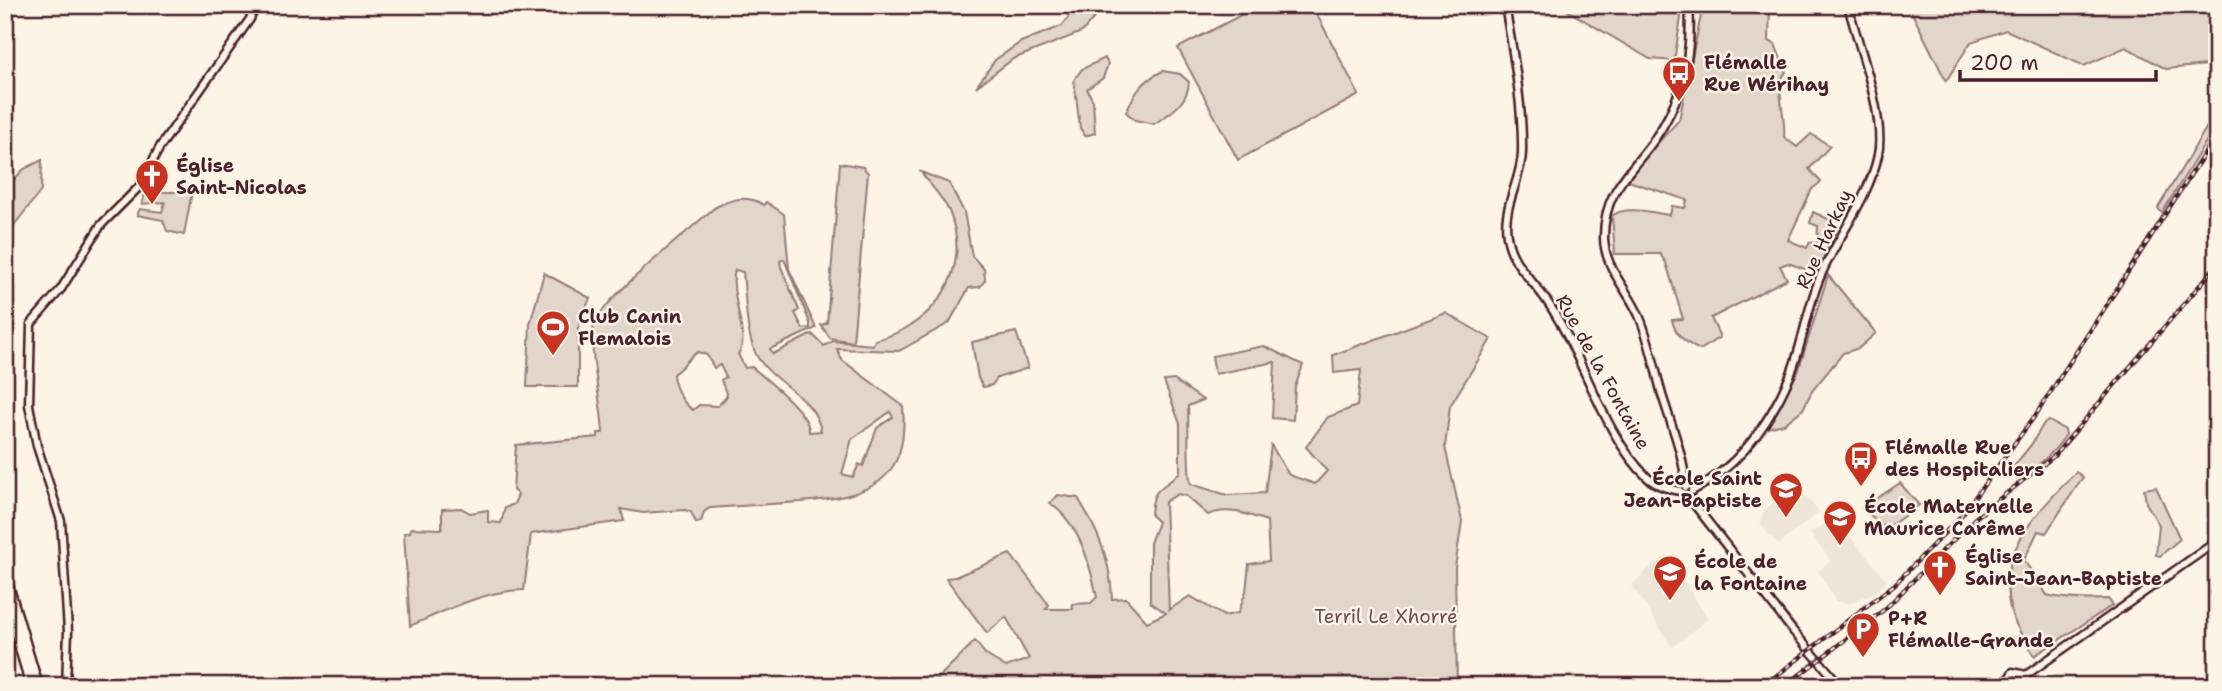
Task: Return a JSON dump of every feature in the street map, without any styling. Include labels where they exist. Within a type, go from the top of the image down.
[{"type":"main road","points":[[5,575],[38,686]]},
{"type":"main road","points":[[5,597],[31,686]]},
{"type":"street","points":[[66,686],[68,631],[61,521],[37,446],[29,405],[31,324],[61,289],[101,225],[139,187],[160,147],[250,19],[256,5]]},
{"type":"street","name":"Rue de la Fontaine","points":[[1505,5],[1514,57],[1522,151],[1507,214],[1506,233],[1512,259],[1545,298],[1627,452],[1647,477],[1666,489],[1686,490],[1682,499],[1690,499],[1841,686]]},
{"type":"street","points":[[1689,5],[1691,41],[1677,101],[1652,143],[1616,187],[1608,207],[1604,237],[1612,270],[1641,319],[1690,499]]},
{"type":"street","name":"Rue Harkay","points":[[1686,490],[1739,459],[1763,424],[1790,376],[1820,277],[1875,165],[1878,122],[1848,5]]},
{"type":"street","points":[[2007,685],[2013,672],[2026,675],[2217,541]]},
{"type":"street","points":[[2026,675],[2027,686]]},
{"type":"shaded area","name":"École Saint Jean-Baptiste","points":[[1796,484],[1819,512],[1778,545],[1761,526],[1763,511]]},
{"type":"shaded area","name":"École Maternelle Maurice Carême","points":[[1835,518],[1887,581],[1878,591],[1849,604],[1836,601],[1818,571],[1831,561],[1810,533]]},
{"type":"shaded area","name":"École de la Fontaine","points":[[1671,560],[1708,619],[1672,647],[1632,585],[1653,564]]},
{"type":"green space","points":[[1069,5],[1105,5],[1082,32],[1013,59],[976,87],[995,60],[1021,42],[1062,26],[1068,18]]},
{"type":"green space","points":[[1260,5],[1312,5],[1359,95],[1238,160],[1178,48]]},
{"type":"green space","points":[[1558,5],[1679,5],[1681,18],[1674,61],[1650,59]]},
{"type":"green space","points":[[1770,5],[1769,41],[1775,44],[1786,72],[1782,78],[1780,93],[1784,137],[1797,147],[1811,134],[1830,146],[1809,169],[1821,182],[1812,189],[1788,240],[1807,248],[1810,242],[1817,244],[1818,226],[1810,223],[1813,212],[1835,222],[1838,228],[1816,273],[1788,263],[1780,266],[1787,279],[1711,318],[1720,337],[1700,350],[1682,338],[1672,320],[1683,319],[1666,263],[1660,254],[1615,254],[1612,216],[1632,210],[1670,215],[1672,206],[1685,208],[1687,200],[1628,181],[1645,157],[1679,120],[1703,6]]},
{"type":"green space","points":[[1908,5],[2217,5],[2217,64],[2166,69],[2126,47],[2084,66],[2006,30],[1971,42],[1946,81]]},
{"type":"green space","points":[[1105,58],[1108,64],[1103,78],[1087,89],[1093,101],[1095,133],[1085,136],[1080,128],[1074,80],[1082,69]]},
{"type":"green space","points":[[1163,71],[1180,74],[1189,82],[1186,96],[1154,124],[1135,120],[1126,112],[1133,98],[1140,87]]},
{"type":"green space","points":[[2217,110],[2217,124],[2162,213],[2158,208]]},
{"type":"green space","points":[[42,160],[41,191],[11,229],[5,250],[5,189],[24,169]]},
{"type":"green space","points":[[840,163],[863,167],[868,173],[853,342],[830,338],[821,325],[827,323]]},
{"type":"green space","points":[[921,172],[949,183],[964,212],[972,256],[984,269],[985,280],[980,287],[969,288],[949,323],[899,351],[837,349],[842,360],[903,406],[903,432],[899,453],[891,469],[880,481],[865,490],[825,499],[710,508],[704,512],[701,522],[696,523],[691,512],[685,510],[643,513],[621,509],[624,521],[531,534],[524,590],[480,597],[410,626],[404,533],[410,532],[411,528],[442,529],[442,509],[461,508],[470,513],[488,510],[488,522],[501,523],[505,508],[514,504],[518,495],[513,490],[516,445],[598,437],[598,433],[603,433],[593,348],[594,325],[612,300],[668,248],[720,205],[739,199],[764,205],[766,202],[784,214],[789,269],[816,328],[770,349],[773,354],[812,334],[824,346],[833,341],[873,345],[875,340],[915,323],[943,293],[952,275],[956,255],[955,233],[949,211]],"holes":[[[784,259],[810,328],[803,329],[795,313],[799,310],[780,261]],[[735,270],[743,272],[748,328],[758,358],[811,409],[821,431],[809,432],[808,425],[796,407],[752,367],[745,368],[738,354],[742,347],[742,338]],[[698,352],[707,355],[714,368],[720,365],[726,377],[721,380],[727,396],[718,406],[699,405],[693,410],[685,403],[677,389],[673,374]],[[890,412],[893,417],[877,428],[863,466],[859,464],[853,477],[842,474],[852,439]]]},
{"type":"green space","points":[[192,192],[184,235],[167,231],[163,220],[137,215],[140,209],[162,212],[165,202],[142,204],[145,193]]},
{"type":"green space","name":"Club Canin Flemalois","points":[[544,273],[590,298],[578,328],[578,387],[527,387],[530,324]]},
{"type":"green space","points":[[1828,275],[1876,333],[1859,348],[1843,353],[1812,391],[1803,409],[1784,424],[1767,428],[1798,372]]},
{"type":"green space","name":"Terril Le Xhorré","points":[[1446,313],[1491,339],[1450,406],[1445,447],[1462,521],[1455,568],[1457,686],[930,686],[975,641],[986,655],[1006,667],[1029,659],[1006,617],[987,633],[946,578],[955,577],[1010,554],[1049,605],[1046,609],[1073,609],[1072,604],[1091,603],[1097,597],[1087,557],[1076,533],[1050,503],[1058,495],[1078,498],[1092,522],[1106,559],[1112,599],[1126,598],[1147,622],[1166,613],[1150,602],[1150,543],[1158,522],[1151,515],[1152,505],[1156,493],[1180,472],[1180,424],[1164,381],[1174,380],[1203,400],[1188,406],[1191,484],[1227,495],[1265,493],[1271,445],[1289,475],[1315,484],[1327,471],[1306,447],[1328,417],[1357,406],[1361,370],[1334,373],[1333,355]],"holes":[[[1178,494],[1186,496],[1208,515],[1230,511],[1267,521],[1269,561],[1249,564],[1246,591],[1238,613],[1224,616],[1190,596],[1169,610],[1165,502]]]},
{"type":"green space","points":[[1016,332],[1028,368],[997,378],[992,385],[983,387],[978,378],[972,342]]},
{"type":"green space","points":[[1264,346],[1303,365],[1295,387],[1293,420],[1272,418],[1275,362],[1215,374],[1212,356]]},
{"type":"green space","points":[[2049,421],[2065,430],[2066,435],[2035,467],[2013,477],[2010,471],[2031,445],[2044,423]]},
{"type":"green space","points":[[2076,472],[2083,477],[2046,533],[2038,531],[2024,560],[2047,595],[2108,599],[2113,605],[2034,656],[2011,612],[2007,590],[2009,570],[2023,534],[2047,502]]},
{"type":"green space","points":[[1900,483],[1919,505],[1886,529],[1862,508]]},
{"type":"green space","points":[[2156,487],[2180,539],[2160,556],[2156,555],[2159,525],[2146,503],[2144,489]]},
{"type":"railway","points":[[1763,686],[1895,584],[1961,516],[2037,413],[2217,134]]},
{"type":"railway","points":[[1785,686],[1885,609],[1974,519],[2054,456],[2217,265]]},
{"type":"place","name":"Flémalle Rue Wérihay","points":[[1679,103]]},
{"type":"place","name":"Église Saint-Nicolas","points":[[152,206]]},
{"type":"place","name":"Club Canin Flemalois","points":[[553,357]]},
{"type":"place","name":"Flémalle Rue des Hospitaliers","points":[[1861,488]]},
{"type":"place","name":"École Saint Jean-Baptiste","points":[[1786,519]]},
{"type":"place","name":"École Maternelle Maurice Carême","points":[[1840,547]]},
{"type":"place","name":"Église Saint-Jean-Baptiste","points":[[1940,597]]},
{"type":"place","name":"École de la Fontaine","points":[[1670,602]]},
{"type":"place","name":"P+R Flémalle-Grande","points":[[1863,659]]}]
